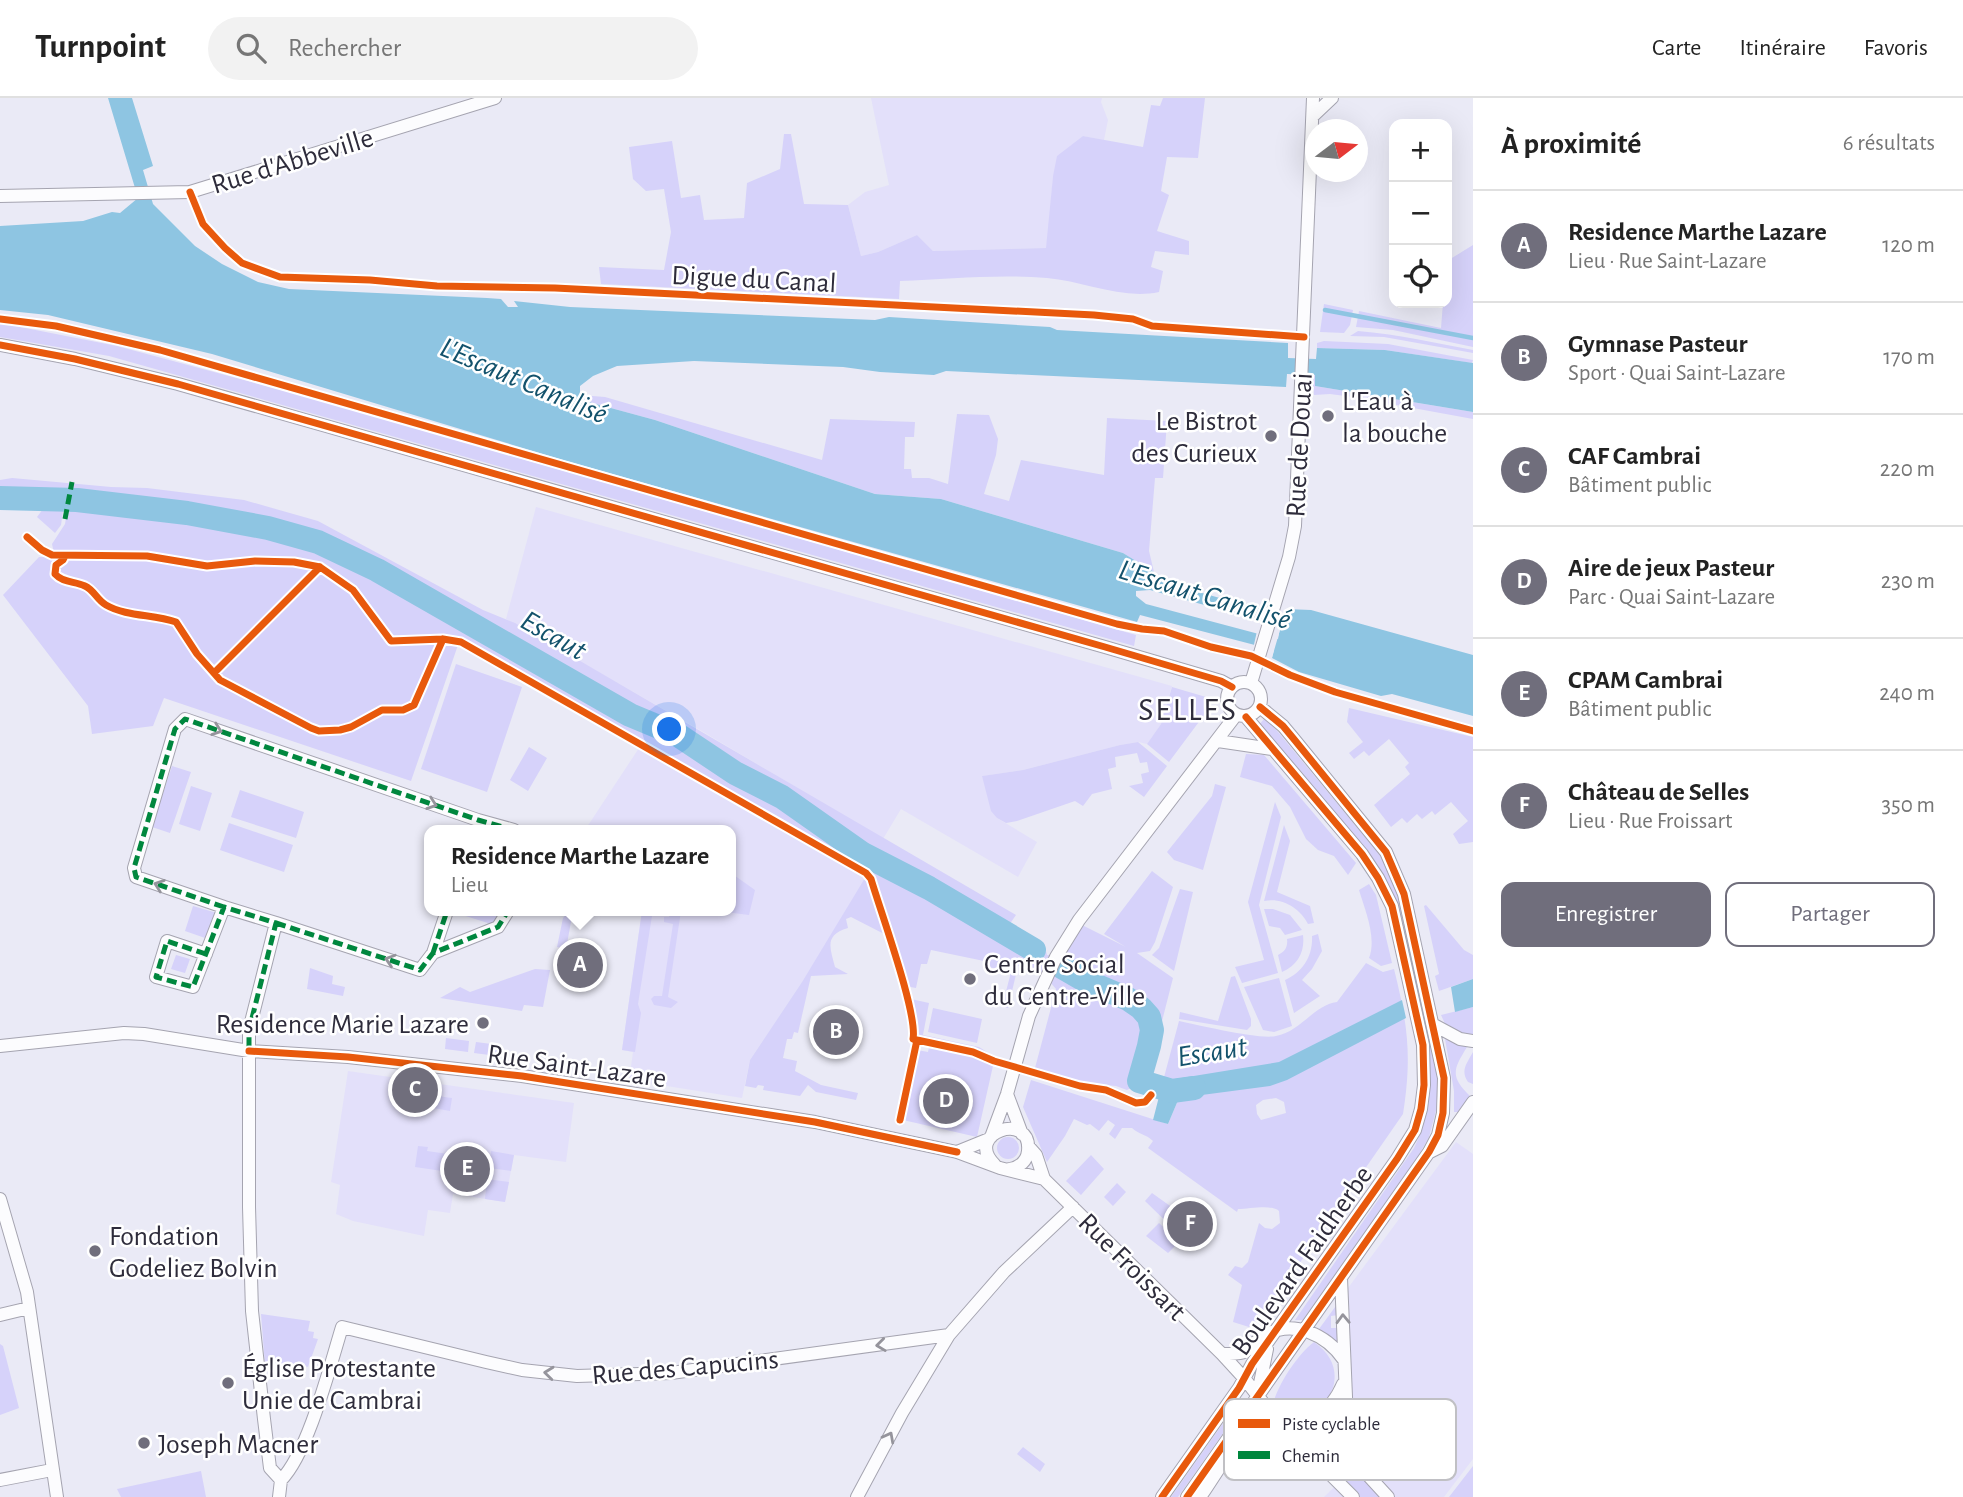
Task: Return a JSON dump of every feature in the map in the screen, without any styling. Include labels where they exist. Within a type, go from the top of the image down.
[{"type":"street","name":"Rue d'Abbeville","points":[[0,196],[190,192],[495,98]]},
{"type":"street","name":"Rue de Douai","points":[[1253,678],[1289,556],[1295,526],[1313,98]]},
{"type":"street","points":[[1313,116],[1332,98]]},
{"type":"street","points":[[0,345],[86,361],[178,384],[1105,646],[1221,681],[1232,687]]},
{"type":"street","points":[[1253,678],[1260,693],[1260,707],[1254,714],[1241,716],[1230,710],[1228,694],[1232,687],[1253,678]]},
{"type":"street","name":"Boulevard Faidherbe","points":[[1256,1399],[1429,1152],[1442,1121],[1445,1096],[1434,1025],[1406,902],[1390,859],[1283,726],[1260,707]]},
{"type":"street","points":[[957,1152],[990,1138],[1002,1129],[1010,1128],[1025,1140],[1026,1159],[1022,1164],[1010,1169],[996,1166],[989,1157],[990,1138],[1007,1094],[1029,1016],[1056,957],[1079,920],[1218,741],[1241,716]]},
{"type":"street","name":"Boulevard Faidherbe","points":[[1230,1399],[1415,1130],[1424,1085],[1420,1030],[1397,922],[1382,885],[1366,860],[1241,716]]},
{"type":"street","points":[[445,916],[433,953],[421,970],[136,877],[134,868],[175,729],[185,719],[477,825]]},
{"type":"street","points":[[1218,741],[1272,749]]},
{"type":"street","points":[[206,954],[224,907]]},
{"type":"street","points":[[433,953],[498,927],[505,916]]},
{"type":"street","points":[[276,923],[249,1030],[248,1051],[252,1311],[270,1468],[281,1480],[279,1497]]},
{"type":"street","points":[[1434,1025],[1460,1039],[1473,1041]]},
{"type":"street","name":"Rue Saint-Lazare","points":[[0,1046],[124,1033],[144,1034],[248,1051],[348,1057],[523,1076],[815,1122],[957,1152],[996,1166]]},
{"type":"street","name":"Rue Froissart","points":[[1007,1094],[1025,1140],[1036,1155],[1044,1179]]},
{"type":"street","name":"Boulevard Faidherbe","points":[[1429,1152],[1442,1146],[1473,1101]]},
{"type":"street","name":"Rue Froissart","points":[[1010,1169],[1044,1179],[1222,1354],[1260,1399]]},
{"type":"street","points":[[0,1199],[26,1289],[57,1497]]},
{"type":"street","points":[[857,1497],[902,1413],[949,1335],[1004,1272],[1073,1206]]},
{"type":"street","points":[[1341,1278],[1346,1399]]},
{"type":"street","points":[[0,1315],[29,1308]]},
{"type":"street","name":"Rue des Capucins","points":[[281,1480],[291,1470],[302,1447],[342,1327],[522,1370],[577,1376],[671,1373],[949,1335]]},
{"type":"street","points":[[1222,1354],[1246,1352],[1261,1338],[1305,1329],[1333,1345],[1345,1360]]},
{"type":"street","points":[[1258,1396],[1273,1336]]},
{"type":"street","points":[[1335,1399],[1345,1380]]},
{"type":"street","name":"Boulevard Faidherbe","points":[[1162,1497],[1224,1407]]},
{"type":"street","name":"Boulevard Faidherbe","points":[[1187,1497],[1224,1444]]},
{"type":"street","points":[[1200,1497],[1224,1465]]},
{"type":"street","points":[[0,1480],[52,1471]]},
{"type":"street","name":"Rue Froissart","points":[[1336,1480],[1353,1497]]},
{"type":"street","points":[[1372,1480],[1388,1497]]},
{"type":"shaded area","points":[[871,98],[1102,98],[1108,120],[1104,140],[1083,136],[1053,176],[1047,248],[933,251],[917,235],[878,252],[861,256],[848,205],[865,192],[889,185]]},
{"type":"shaded area","points":[[1163,98],[1205,98],[1198,158],[1167,157],[1161,191],[1169,195],[1157,231],[1189,241],[1189,255],[1155,251],[1151,267],[1163,271],[1159,292],[1131,294],[1047,278],[1010,277],[900,281],[899,299],[601,284],[599,267],[664,270],[671,232],[664,189],[646,191],[633,179],[629,147],[672,141],[681,198],[700,195],[704,220],[744,218],[747,183],[780,169],[784,134],[791,134],[804,204],[848,205],[861,256],[878,252],[917,235],[933,251],[1046,248],[1057,156],[1083,136],[1143,147],[1151,105],[1160,106]]},
{"type":"shaded area","points":[[1473,245],[1473,347],[1393,330],[1356,327],[1359,311],[1441,328],[1443,308],[1452,308],[1452,258]]},
{"type":"shaded area","points":[[1324,304],[1353,310],[1350,325],[1344,333],[1320,332]]},
{"type":"shaded area","points":[[0,323],[117,346],[285,391],[1136,635],[1134,646],[109,356],[0,337]]},
{"type":"shaded area","points":[[1358,331],[1473,350],[1473,353],[1384,337],[1350,336]]},
{"type":"shaded area","points":[[1317,343],[1388,344],[1473,360],[1472,363],[1385,350],[1317,348]]},
{"type":"shaded area","points":[[1310,375],[1316,375],[1315,386],[1473,412],[1473,419],[1353,397],[1314,395],[1314,387],[1309,387]]},
{"type":"shaded area","points":[[580,395],[605,397],[822,460],[830,419],[915,422],[914,437],[905,437],[904,469],[911,469],[912,478],[929,478],[948,484],[957,414],[989,415],[998,439],[984,494],[1009,501],[1021,460],[1104,475],[1107,418],[1167,421],[1163,478],[1155,478],[1149,551],[1154,572],[1123,553],[941,499],[875,494],[655,420],[585,401]]},
{"type":"shaded area","points":[[12,478],[147,488],[244,500],[318,521],[483,610],[515,623],[1016,915],[1009,925],[1044,943],[1047,955],[1062,956],[1080,924],[1126,947],[1104,934],[1152,871],[1173,887],[1155,942],[1150,951],[1137,953],[1173,978],[1147,1080],[1127,1090],[1116,1086],[1085,1083],[1035,1068],[1056,989],[1038,968],[1018,966],[1008,1008],[1002,1007],[1011,972],[984,966],[984,961],[931,950],[927,964],[921,964],[916,988],[905,986],[890,937],[851,917],[846,919],[848,928],[835,934],[831,943],[835,967],[848,974],[811,976],[798,1033],[794,1032],[792,1039],[787,1039],[783,1058],[797,1061],[795,1071],[821,1085],[858,1093],[856,1100],[816,1092],[808,1085],[800,1096],[763,1090],[764,1086],[745,1086],[750,1060],[802,982],[865,878],[458,645],[411,781],[164,698],[153,726],[92,734],[88,706],[3,595],[39,557],[49,557],[54,553],[52,544],[65,524],[67,513],[63,511],[61,525],[55,533],[37,517],[43,509],[0,509],[0,480]]},
{"type":"shaded area","points":[[536,507],[1172,686],[1161,724],[1147,744],[1138,742],[1120,745],[1023,770],[982,776],[997,818],[1037,842],[1018,877],[901,809],[883,839],[506,619]]},
{"type":"shaded area","points":[[456,664],[522,687],[487,792],[421,769]]},
{"type":"shaded area","points":[[1172,687],[1206,697],[1210,707],[1169,762],[1147,744],[1161,724]]},
{"type":"shaded area","points":[[1349,708],[1473,737],[1473,842],[1459,844],[1453,834],[1468,821],[1451,802],[1435,815],[1432,811],[1422,819],[1417,814],[1407,823],[1402,818],[1391,827],[1374,805],[1410,774],[1405,767],[1409,763],[1389,739],[1369,756],[1364,751],[1354,759],[1349,753],[1363,742],[1347,722]]},
{"type":"shaded area","points":[[1264,719],[1269,721],[1384,860],[1397,892],[1437,1071],[1437,1107],[1429,1137],[1416,1160],[1303,1320],[1295,1320],[1414,1148],[1426,1111],[1430,1072],[1398,911],[1259,725]]},
{"type":"shaded area","points":[[1138,742],[1167,766],[1144,797],[1129,786],[1143,783],[1141,774],[1149,772],[1147,762],[1140,763],[1137,753],[1115,757],[1116,767],[1108,769],[1112,789],[1092,794],[1083,806],[1075,801],[1006,823],[991,811],[982,776],[1023,770]]},
{"type":"shaded area","points":[[529,747],[547,758],[528,791],[510,780]]},
{"type":"shaded area","points":[[639,748],[866,879],[750,1060],[742,1098],[629,1080],[633,1052],[622,1050],[641,916],[736,916],[736,825],[588,825]]},
{"type":"shaded area","points":[[1246,754],[1264,755],[1356,863],[1348,875],[1334,856],[1318,850],[1306,839],[1290,807],[1272,786],[1240,777]]},
{"type":"shaded area","points":[[172,766],[191,772],[170,833],[152,827]]},
{"type":"shaded area","points":[[1215,784],[1226,787],[1203,870],[1174,860],[1167,852],[1212,796]]},
{"type":"shaded area","points":[[191,786],[212,793],[200,831],[179,824]]},
{"type":"shaded area","points":[[240,790],[304,812],[296,838],[231,817]]},
{"type":"shaded area","points":[[1275,802],[1281,817],[1259,905],[1278,973],[1242,983],[1235,967],[1264,960],[1248,902]]},
{"type":"shaded area","points":[[229,823],[293,845],[284,872],[220,850]]},
{"type":"shaded area","points":[[1284,825],[1290,841],[1277,892],[1310,906],[1314,923],[1308,924],[1305,918],[1284,902],[1264,901]]},
{"type":"shaded area","points":[[736,877],[755,890],[749,915],[736,913]]},
{"type":"shaded area","points":[[1369,884],[1376,895],[1392,963],[1381,966],[1369,958],[1371,933],[1359,890]]},
{"type":"shaded area","points":[[1180,889],[1193,892],[1174,971],[1152,955],[1159,948]]},
{"type":"shaded area","points":[[1426,905],[1464,950],[1473,955],[1473,979],[1439,991],[1435,976],[1439,974],[1424,906]]},
{"type":"shaded area","points":[[193,906],[217,913],[208,939],[185,931]]},
{"type":"shaded area","points":[[1264,909],[1290,915],[1302,930],[1285,935],[1280,928],[1269,926]]},
{"type":"shaded area","points":[[466,916],[502,916],[491,924]]},
{"type":"shaded area","points":[[572,916],[566,949],[557,947],[563,918]]},
{"type":"shaded area","points":[[641,916],[652,916],[638,1004],[641,1013],[635,1052],[622,1050]]},
{"type":"shaded area","points":[[680,916],[668,997],[678,1002],[671,1008],[654,1005],[651,999],[654,996],[662,996],[673,924],[664,922],[664,917]]},
{"type":"shaded area","points":[[1318,934],[1322,951],[1302,980],[1320,996],[1294,1013],[1285,980],[1297,973],[1306,962],[1311,950],[1312,936]]},
{"type":"shaded area","points":[[1303,935],[1303,947],[1299,957],[1292,966],[1282,972],[1278,955],[1286,949],[1287,939]]},
{"type":"shaded area","points":[[176,955],[190,959],[185,973],[171,969]]},
{"type":"shaded area","points":[[1366,963],[1383,972],[1394,969],[1403,1007],[1407,1041],[1403,1114],[1265,1313],[1249,1327],[1233,1322],[1242,1285],[1228,1275],[1235,1266],[1242,1268],[1248,1262],[1259,1223],[1272,1229],[1280,1223],[1279,1211],[1260,1207],[1238,1209],[1237,1212],[1148,1148],[1153,1141],[1148,1137],[1132,1128],[1122,1128],[1115,1139],[1109,1134],[1115,1125],[1108,1120],[1099,1131],[1090,1124],[1074,1119],[1047,1162],[1023,1107],[1031,1080],[1168,1124],[1179,1098],[1163,1081],[1179,1021],[1268,1037],[1285,1034],[1321,1008],[1337,1002]],"holes":[[[1276,1098],[1284,1102],[1286,1113],[1261,1120],[1257,1114],[1256,1105],[1263,1100]]]},
{"type":"shaded area","points":[[310,968],[333,976],[332,984],[345,987],[343,996],[307,989]]},
{"type":"shaded area","points":[[535,969],[550,970],[543,1007],[524,1005],[522,1011],[440,998],[460,987],[470,992]]},
{"type":"shaded area","points":[[1235,976],[1251,1019],[1251,1026],[1247,1030],[1179,1019],[1180,1012],[1218,1021],[1231,977]]},
{"type":"shaded area","points":[[1279,978],[1292,1026],[1274,1032],[1263,1030],[1244,987]]},
{"type":"shaded area","points":[[908,994],[911,999],[929,1003],[923,1035],[979,1047],[995,1057],[977,1137],[903,1120],[917,1050],[928,1052],[930,1042],[917,1038],[918,1031]]},
{"type":"shaded area","points":[[1473,1007],[1473,1036],[1466,1037],[1446,1026],[1441,1015]]},
{"type":"shaded area","points":[[933,1008],[982,1019],[977,1043],[928,1032]]},
{"type":"shaded area","points":[[446,1038],[469,1041],[468,1052],[445,1049]]},
{"type":"shaded area","points":[[1445,1039],[1467,1047],[1456,1073],[1459,1083],[1470,1096],[1458,1112],[1454,1112],[1454,1091]]},
{"type":"shaded area","points":[[476,1042],[499,1045],[497,1056],[474,1053]]},
{"type":"shaded area","points":[[1473,1052],[1473,1084],[1468,1082],[1464,1071]]},
{"type":"shaded area","points":[[348,1071],[574,1103],[566,1162],[514,1155],[505,1202],[453,1194],[450,1213],[428,1210],[424,1236],[353,1221],[336,1214],[340,1185],[331,1182]]},
{"type":"shaded area","points":[[424,1096],[436,1100],[437,1096],[452,1098],[450,1111],[422,1106]]},
{"type":"shaded area","points":[[1004,1137],[1012,1137],[1019,1144],[1019,1152],[1012,1159],[1004,1159],[997,1152],[997,1144]]},
{"type":"shaded area","points":[[1456,1142],[1473,1154],[1473,1459],[1444,1497],[1324,1497],[1341,1480],[1456,1480],[1456,1399],[1352,1399],[1348,1288]]},
{"type":"shaded area","points":[[418,1146],[428,1147],[427,1151],[448,1154],[452,1151],[449,1172],[415,1167]]},
{"type":"shaded area","points":[[491,1151],[514,1155],[511,1171],[489,1168]]},
{"type":"shaded area","points":[[1091,1155],[1104,1169],[1081,1195],[1066,1181]]},
{"type":"shaded area","points":[[487,1179],[509,1182],[505,1202],[485,1199]]},
{"type":"shaded area","points":[[1117,1183],[1126,1192],[1113,1206],[1104,1197]]},
{"type":"shaded area","points":[[1152,1193],[1194,1223],[1183,1238],[1145,1201]]},
{"type":"shaded area","points":[[1159,1223],[1179,1242],[1168,1253],[1146,1236]]},
{"type":"shaded area","points":[[1338,1303],[1339,1315],[1331,1316],[1331,1328],[1339,1328],[1340,1343],[1319,1329]]},
{"type":"shaded area","points":[[261,1314],[310,1321],[308,1331],[314,1332],[313,1338],[318,1339],[308,1367],[300,1365],[298,1369],[278,1363],[265,1365]]},
{"type":"shaded area","points":[[1314,1342],[1329,1357],[1334,1373],[1333,1388],[1327,1399],[1274,1399],[1289,1370]]},
{"type":"shaded area","points":[[0,1344],[3,1346],[19,1408],[0,1415]]},
{"type":"shaded area","points":[[1224,1422],[1224,1432],[1178,1497],[1171,1497]]},
{"type":"shaded area","points":[[1023,1447],[1045,1464],[1040,1472],[1017,1454]]},
{"type":"shaded area","points":[[1473,1466],[1473,1497],[1449,1497]]},
{"type":"shaded area","points":[[201,1471],[206,1497],[121,1497],[117,1489]]},
{"type":"shaded area","points":[[1343,1480],[1366,1480],[1382,1497],[1360,1497]]},
{"type":"water","name":"L'Escaut Canalisé","points":[[108,98],[132,98],[153,166],[143,170],[153,204],[195,246],[222,264],[258,282],[289,289],[501,299],[508,307],[518,307],[514,301],[570,307],[875,320],[889,317],[1050,327],[1057,330],[1288,343],[1288,358],[1316,359],[1317,348],[1385,350],[1473,363],[1473,412],[1315,386],[1315,375],[1287,374],[1286,387],[946,371],[934,375],[843,367],[694,361],[617,366],[593,376],[580,386],[580,395],[585,401],[655,420],[875,494],[941,499],[1123,553],[1154,572],[1152,579],[1252,607],[1284,613],[1286,609],[1311,610],[1473,655],[1473,716],[1392,694],[1381,696],[1299,672],[1272,658],[1274,650],[1140,615],[1137,622],[563,460],[212,354],[48,315],[0,310],[0,226],[83,221],[112,212],[120,213],[138,198]],"holes":[[[1150,590],[1280,628],[1278,639],[1146,604],[1136,596],[1136,591]]]},
{"type":"water","points":[[1473,979],[1473,1007],[1455,1012],[1451,987]]},
{"type":"water","points":[[1402,1000],[1406,1018],[1287,1080],[1270,1086],[1179,1098],[1168,1124],[1153,1120],[1163,1081],[1279,1062]]},
{"type":"pier","points":[[1265,606],[1282,609],[1287,606],[1271,661],[1270,653],[1253,649],[1257,631],[1275,636],[1277,630],[1260,624]]},
{"type":"waterway","points":[[1325,310],[1473,338]]},
{"type":"waterway","name":"Escaut","points":[[0,498],[77,500],[187,513],[268,528],[318,542],[377,570],[630,715],[678,735],[735,773],[782,797],[863,854],[929,888],[1034,950]]},
{"type":"waterway","name":"Escaut","points":[[1062,967],[1088,982],[1128,999],[1149,1017],[1152,1030],[1139,1081],[1172,1091],[1194,1088]]},
{"type":"marked path","points":[[65,519],[72,482]]},
{"type":"marked path","points":[[224,907],[136,877],[134,868],[175,729],[185,719],[496,825]]},
{"type":"marked path","points":[[206,954],[167,941],[156,977],[193,987],[224,907],[276,923],[249,1030],[249,1051]]},
{"type":"marked path","points":[[433,953],[445,916]]},
{"type":"marked path","points":[[276,923],[420,970],[433,953],[498,927],[505,916]]},
{"type":"cycle path","name":"Digue du Canal","points":[[190,192],[203,224],[225,248],[242,263],[280,277],[1094,315],[1133,319],[1152,326],[1304,337]]},
{"type":"cycle path","points":[[0,319],[56,326],[160,350],[1117,624],[1164,631],[1211,647],[1251,656],[1290,675],[1335,692],[1473,731]]},
{"type":"cycle path","points":[[0,345],[75,359],[178,384],[1105,647],[1221,681],[1232,687]]},
{"type":"cycle path","points":[[27,537],[52,555],[147,556],[207,566],[255,561],[294,562],[320,567],[353,590],[391,641],[443,639],[461,642],[866,873],[871,879],[897,961],[910,1008],[913,1039],[917,1040],[900,1120]]},
{"type":"cycle path","points":[[65,556],[56,565],[55,574],[58,577],[81,584],[114,609],[176,622],[197,654],[220,680],[319,731],[351,727],[382,710],[403,710],[414,705],[443,639]]},
{"type":"cycle path","points":[[214,673],[320,567]]},
{"type":"cycle path","points":[[1256,1399],[1429,1152],[1438,1135],[1443,1113],[1444,1078],[1404,894],[1386,852],[1283,726],[1260,707]]},
{"type":"cycle path","points":[[1231,1399],[1252,1364],[1415,1130],[1424,1085],[1423,1045],[1392,906],[1362,854],[1246,717]]},
{"type":"cycle path","points":[[917,1040],[973,1052],[994,1061],[1080,1086],[1106,1090],[1136,1103],[1145,1102],[1151,1095]]},
{"type":"cycle path","points":[[249,1051],[348,1057],[522,1076],[815,1122],[957,1152]]},
{"type":"cycle path","points":[[1162,1497],[1224,1409]]},
{"type":"cycle path","points":[[1187,1497],[1224,1444]]},
{"type":"place","name":"L'Eau à la bouche","points":[[1328,416]]},
{"type":"place","name":"Le Bistrot des Curieux","points":[[1271,436]]},
{"type":"place","name":"Residence Marthe Lazare","points":[[580,965]]},
{"type":"place","name":"Centre Social du Centre-Ville","points":[[970,979]]},
{"type":"place","name":"Residence Marie Lazare","points":[[483,1023]]},
{"type":"place","name":"Gymnase Pasteur","points":[[836,1032]]},
{"type":"place","name":"CAF Cambrai","points":[[415,1090]]},
{"type":"place","name":"Aire de jeux Pasteur","points":[[946,1101]]},
{"type":"place","name":"CPAM Cambrai","points":[[467,1169]]},
{"type":"place","name":"Château de Selles","points":[[1190,1224]]},
{"type":"place","name":"Fondation Godeliez Bolvin","points":[[95,1251]]},
{"type":"place","name":"Église Protestante Unie de Cambrai","points":[[228,1383]]},
{"type":"place","name":"Joseph Macner","points":[[144,1443]]},
{"type":"district","name":"SELLES","points":[[1188,709]]}]
